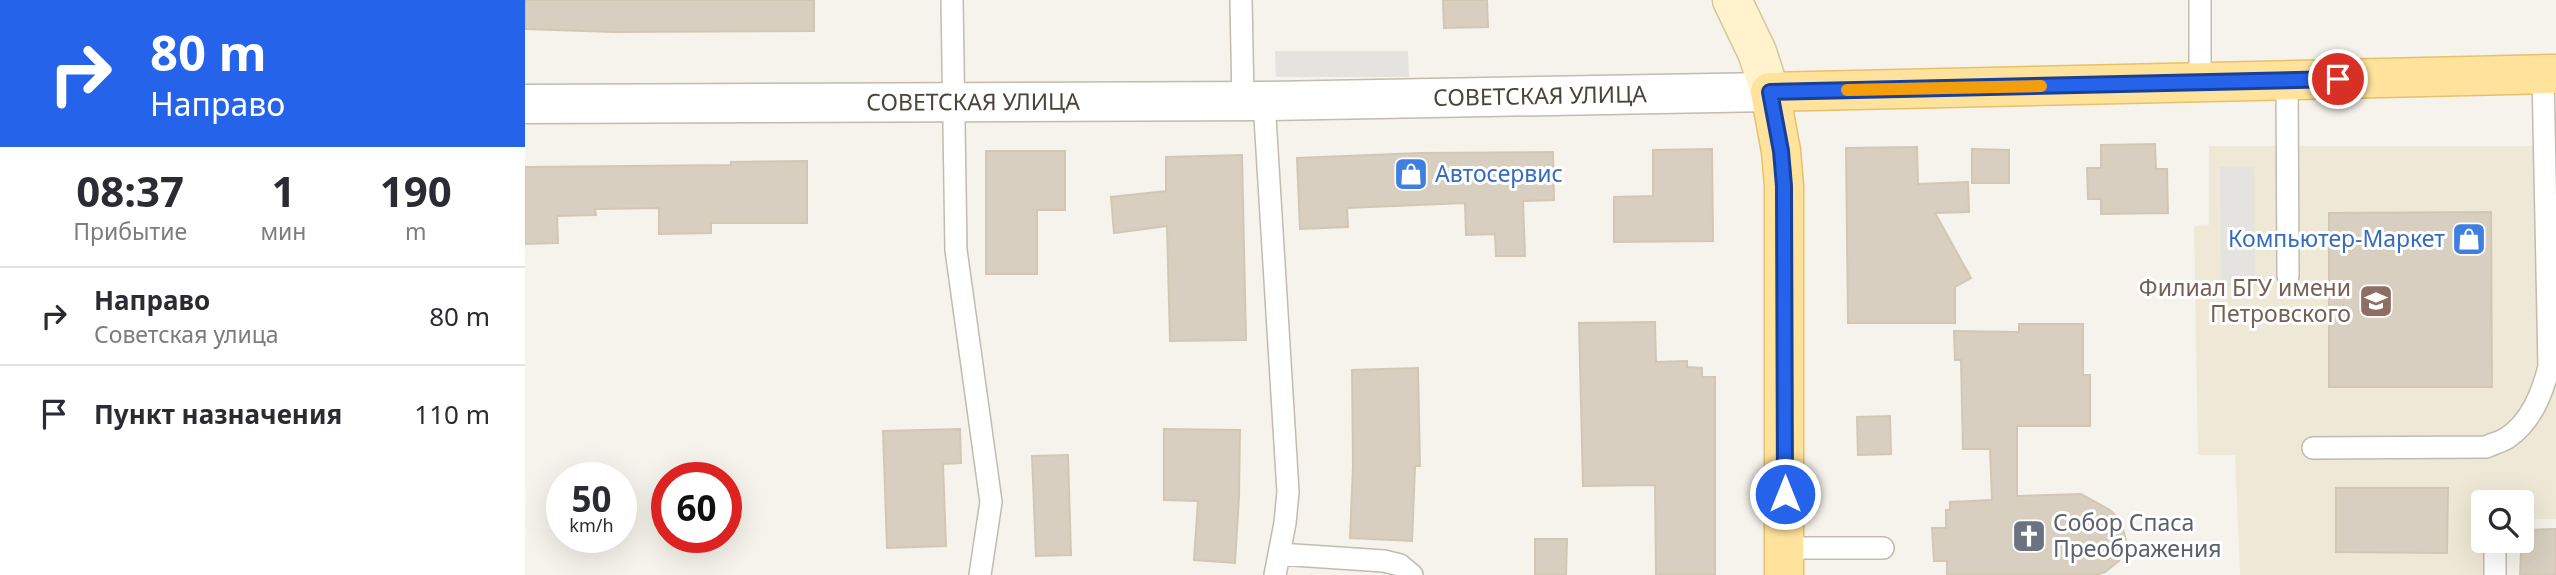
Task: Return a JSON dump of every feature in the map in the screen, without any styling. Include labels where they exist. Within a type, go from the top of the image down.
[{"type":"main road","name":"СОВЕТСКАЯ УЛИЦА","points":[[1770,92],[2550,74]]},
{"type":"main road","points":[[1770,92],[1781,151],[1784,186],[1785,562]]},
{"type":"street","points":[[1731,0],[1757,52],[1770,92]]},
{"type":"street","name":"СОВЕТСКАЯ УЛИЦА","points":[[525,104],[954,104],[1770,92]]},
{"type":"lane","points":[[952,0],[956,250],[991,502],[980,575]]},
{"type":"lane","points":[[1241,0],[1254,101],[1288,492],[1275,575]]},
{"type":"lane","points":[[2200,0],[2200,82]]},
{"type":"lane","points":[[2313,448],[2486,447],[2507,439],[2529,417],[2543,391],[2549,367],[2550,74]]},
{"type":"lane","points":[[2287,80],[2288,276]]},
{"type":"lane","points":[[1785,562],[1883,548]]},
{"type":"lane","points":[[2495,553],[2495,575]]},
{"type":"lane","points":[[1279,554],[1384,561],[1400,565],[1412,575]]},
{"type":"shaded area","points":[[1275,51],[1408,51],[1409,77],[1276,77]]},
{"type":"shaded area","name":"Филиал БГУ имени Петровского","points":[[2209,146],[2556,146],[2556,519],[2534,519],[2534,490],[2471,490],[2471,553],[2483,553],[2483,575],[2240,575],[2235,455],[2198,455],[2194,226],[2209,225]]},
{"type":"shaded area","points":[[2220,167],[2254,167],[2255,286],[2221,286]]},
{"type":"building","points":[[525,0],[814,0],[814,31],[613,32],[525,29]]},
{"type":"building","points":[[1443,0],[1487,0],[1488,27],[1444,28]]},
{"type":"building","points":[[2155,144],[2156,169],[2167,169],[2168,213],[2101,214],[2101,199],[2088,199],[2087,168],[2101,168],[2101,145]]},
{"type":"building","points":[[1917,147],[1918,184],[1968,182],[1969,212],[1935,213],[1971,278],[1955,287],[1955,323],[1848,323],[1846,148]]},
{"type":"building","points":[[1712,149],[1713,241],[1614,242],[1614,197],[1653,196],[1653,150]]},
{"type":"building","points":[[1972,149],[2009,150],[2009,183],[1972,183]]},
{"type":"building","points":[[986,151],[1065,151],[1065,210],[1037,210],[1037,274],[986,274]]},
{"type":"building","points":[[1553,152],[1554,200],[1523,201],[1525,256],[1496,256],[1495,234],[1466,235],[1465,203],[1347,208],[1348,227],[1300,229],[1297,158],[1420,153]]},
{"type":"building","points":[[1242,155],[1246,340],[1170,341],[1167,226],[1114,233],[1111,197],[1166,191],[1166,157]]},
{"type":"building","points":[[807,161],[807,223],[711,223],[711,233],[659,234],[659,208],[595,209],[596,215],[557,216],[558,243],[525,244],[525,167],[731,165],[731,162]]},
{"type":"building","points":[[2491,212],[2492,387],[2329,387],[2329,213]]},
{"type":"building","points":[[1655,322],[1656,362],[1687,361],[1687,367],[1702,368],[1702,377],[1715,377],[1715,575],[1656,575],[1655,485],[1583,486],[1579,323]]},
{"type":"building","points":[[2019,324],[2083,324],[2083,375],[2090,375],[2090,426],[2017,426],[2017,496],[2081,494],[2110,510],[2121,521],[2126,541],[2119,561],[2105,572],[2096,575],[1947,575],[1947,561],[1934,561],[1932,528],[1946,528],[1946,510],[1950,510],[1950,502],[1992,500],[1990,449],[1963,449],[1961,360],[1955,360],[1954,331],[2019,332]]},
{"type":"building","points":[[1418,368],[1420,466],[1415,466],[1412,541],[1350,538],[1353,466],[1352,370]]},
{"type":"building","points":[[1890,416],[1891,454],[1858,455],[1857,417]]},
{"type":"building","points":[[960,429],[961,463],[943,464],[946,546],[887,548],[883,431]]},
{"type":"building","points":[[1164,429],[1240,430],[1235,563],[1194,560],[1198,501],[1164,500]]},
{"type":"building","points":[[1068,455],[1071,555],[1036,556],[1032,456]]},
{"type":"building","points":[[2336,488],[2448,488],[2447,553],[2336,552]]},
{"type":"building","points":[[2556,529],[2556,575],[2520,575],[2521,553],[2534,553],[2534,530]]},
{"type":"building","points":[[1535,539],[1567,539],[1566,575],[1535,575]]},
{"type":"slow traffic","points":[[1847,90],[2041,86]]},
{"type":"place","name":"Автосервис","points":[[1411,174]]},
{"type":"place","name":"Компьютер-Маркет","points":[[2469,239]]},
{"type":"place","name":"Филиал БГУ имени Петровского","points":[[2376,301]]},
{"type":"place","name":"Собор Спаса Преображения","points":[[2029,536]]},
{"type":"route","points":[[1785,494],[1784,186],[1781,151],[1770,92],[2338,79]]}]
